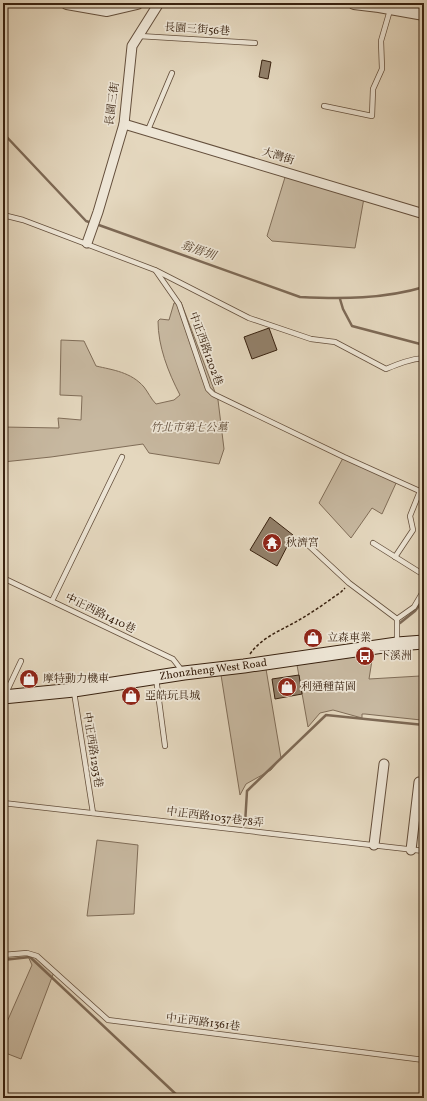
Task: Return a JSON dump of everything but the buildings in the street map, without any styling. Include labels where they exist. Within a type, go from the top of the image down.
[{"type":"main road","name":"Zhonzheng West Road","points":[[4,697],[74,690],[184,673],[397,644],[424,642]]},
{"type":"street","points":[[67,3],[107,10],[137,3]]},
{"type":"street","name":"長園三街","points":[[87,244],[124,124],[132,46],[159,3]]},
{"type":"street","points":[[354,3],[424,14]]},
{"type":"street","name":"大灣街","points":[[124,124],[424,214]]},
{"type":"street","points":[[374,845],[384,764]]},
{"type":"street","points":[[411,850],[419,782]]},
{"type":"lane","points":[[324,106],[372,116],[373,89],[382,69],[381,41],[391,8]]},
{"type":"lane","name":"長園三街56巷","points":[[139,36],[255,43]]},
{"type":"lane","points":[[148,130],[172,73]]},
{"type":"lane","points":[[3,215],[22,220],[155,270],[249,318],[311,339],[335,342],[386,369],[416,358],[424,358]]},
{"type":"lane","name":"中正西路1202巷","points":[[155,270],[179,304],[208,389],[213,394],[344,457],[422,492]]},
{"type":"lane","points":[[52,601],[122,457]]},
{"type":"lane","points":[[395,557],[413,530],[410,516],[422,492]]},
{"type":"lane","points":[[306,543],[349,583],[397,619]]},
{"type":"lane","points":[[373,543],[424,575]]},
{"type":"lane","name":"中正西路1410巷","points":[[3,578],[173,659],[184,673]]},
{"type":"lane","points":[[397,619],[414,607],[424,590]]},
{"type":"lane","points":[[397,619],[397,644]]},
{"type":"lane","points":[[4,697],[21,661]]},
{"type":"lane","points":[[156,678],[166,746]]},
{"type":"lane","name":"中正西路1293巷","points":[[74,690],[93,813]]},
{"type":"lane","name":"中正西路1037巷78弄","points":[[3,802],[424,851]]},
{"type":"lane","name":"中正西路1361巷","points":[[3,955],[27,953],[37,956],[108,1020],[424,1060]]},
{"type":"path","points":[[244,666],[251,652],[260,643],[326,603],[341,592],[349,583]]},
{"type":"green space","points":[[286,174],[364,198],[355,248],[272,241],[267,236]]},
{"type":"green space","name":"竹北市第七公墓","points":[[181,302],[218,400],[224,449],[219,464],[149,453],[143,444],[3,462],[3,427],[59,428],[58,418],[81,420],[82,396],[60,395],[61,340],[84,341],[96,366],[122,372],[133,378],[144,387],[156,404],[174,400],[180,395],[164,359],[158,330],[158,321],[160,319],[169,320],[174,303]]},
{"type":"green space","points":[[343,458],[397,481],[382,514],[372,508],[351,538],[319,503]]},
{"type":"green space","points":[[373,654],[369,679],[420,676],[421,720],[365,714],[362,714],[362,718],[333,710],[320,713],[308,727],[297,665]]},
{"type":"green space","points":[[266,669],[281,758],[271,770],[246,784],[240,795],[221,675]]},
{"type":"green space","points":[[97,840],[138,845],[134,914],[87,916]]},
{"type":"green space","points":[[27,954],[37,957],[54,972],[21,1059],[3,1052],[3,1031],[32,965]]},
{"type":"waterway","points":[[413,3],[424,5]]},
{"type":"waterway","name":"翁厝圳","points":[[3,133],[86,221],[92,223]]},
{"type":"waterway","name":"翁厝圳","points":[[96,224],[300,297],[331,298],[378,296],[424,287]]},
{"type":"waterway","points":[[340,299],[343,309],[352,326],[424,345]]},
{"type":"waterway","points":[[400,623],[415,611],[424,599]]},
{"type":"waterway","points":[[245,824],[247,791],[326,715],[424,725]]},
{"type":"waterway","points":[[3,960],[30,957],[180,1098]]},
{"type":"place","name":"秋濟宮","points":[[272,543]]},
{"type":"place","name":"立森車業","points":[[313,638]]},
{"type":"place","name":"下溪洲","points":[[365,656]]},
{"type":"place","name":"摩特動力機車","points":[[29,679]]},
{"type":"place","name":"利通種苗園","points":[[287,687]]},
{"type":"place","name":"亞皓玩具城","points":[[131,696]]}]
